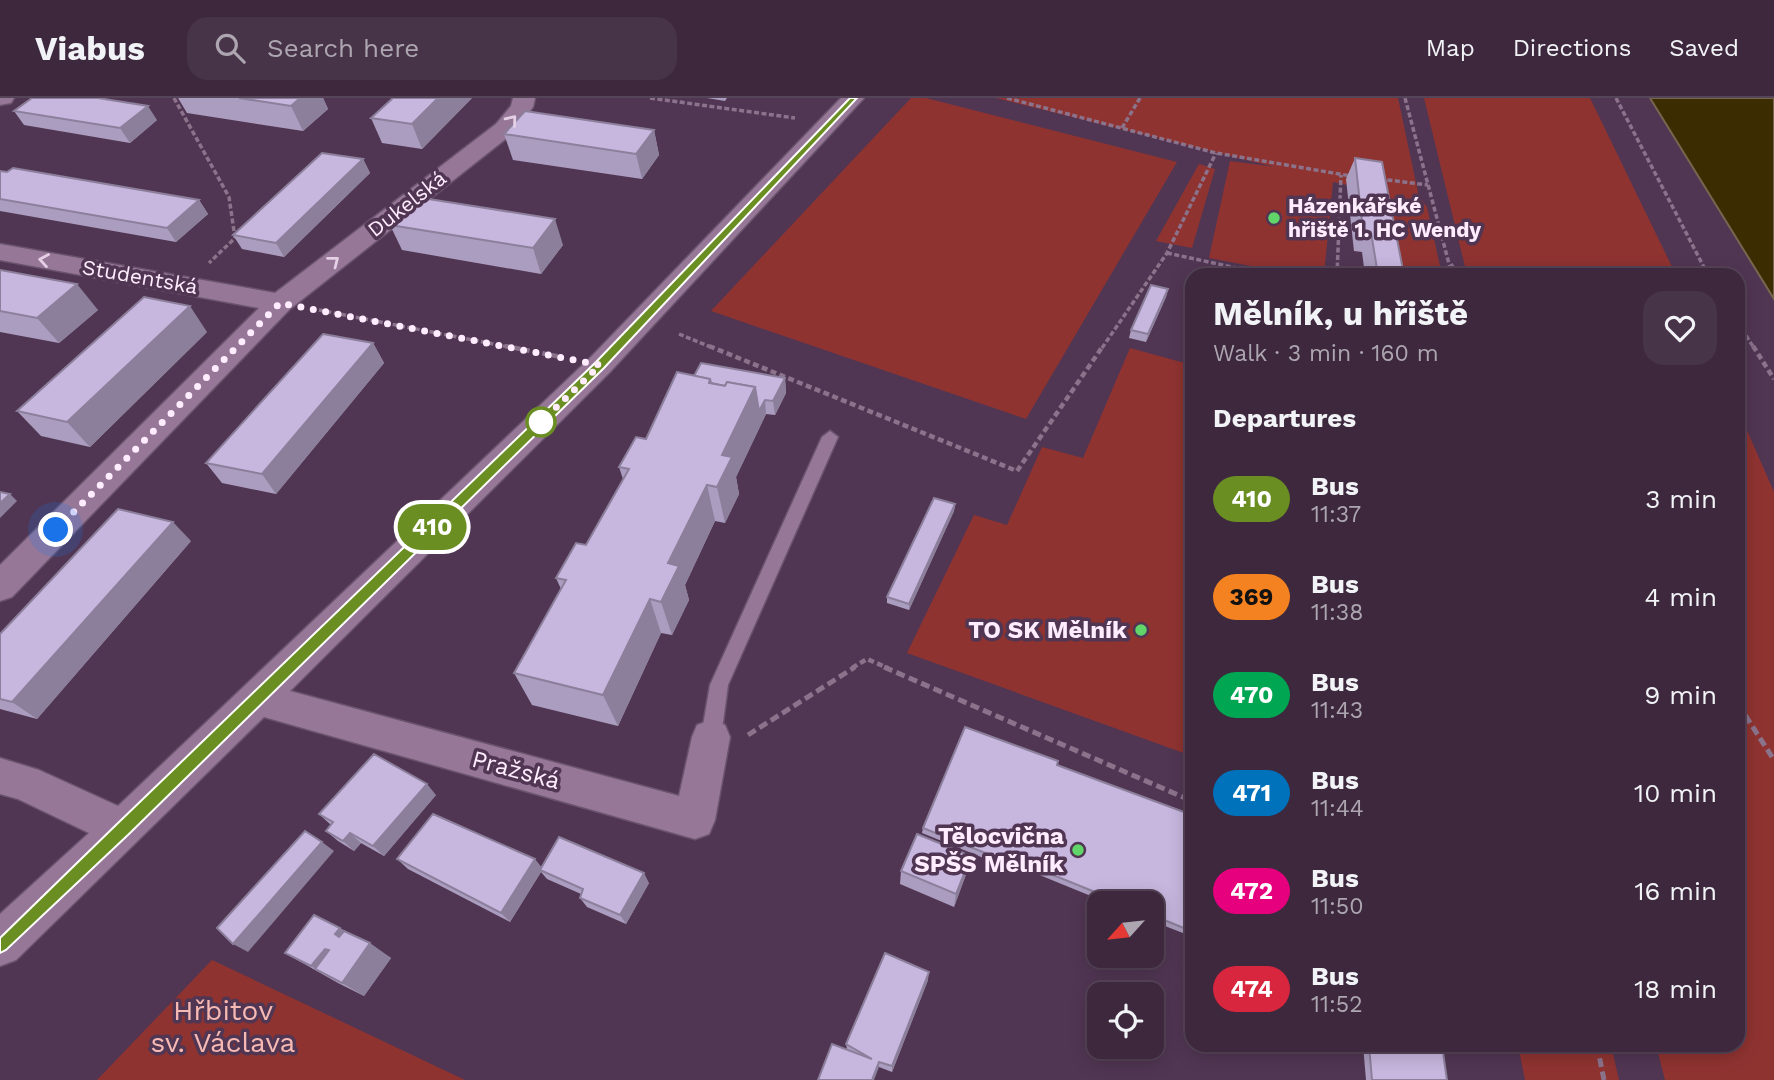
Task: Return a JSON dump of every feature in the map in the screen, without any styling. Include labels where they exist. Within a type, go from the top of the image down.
[{"type":"street","name":"Dukelská","points":[[0,587],[280,303],[504,129],[522,107],[524,98]]},
{"type":"street","points":[[0,944],[123,829],[600,365],[853,98]]},
{"type":"street","name":"Studentská","points":[[0,252],[280,303]]},
{"type":"street","name":"Pražská","points":[[255,698],[695,820],[711,737]]},
{"type":"street","points":[[0,776],[25,783],[123,829]]},
{"type":"lane","points":[[711,737],[719,685],[830,437]]},
{"type":"path","points":[[174,98],[229,197],[235,238],[185,285]]},
{"type":"path","points":[[650,98],[808,120]]},
{"type":"path","points":[[1007,98],[1216,153],[1353,176]]},
{"type":"path","points":[[1122,128],[1140,98]]},
{"type":"path","points":[[1405,98],[1450,268]]},
{"type":"path","points":[[1616,98],[1704,268]]},
{"type":"path","points":[[679,334],[1017,471],[1167,253],[1216,153]]},
{"type":"path","points":[[1338,268],[1341,174]]},
{"type":"path","points":[[1378,179],[1428,185]]},
{"type":"path","points":[[1167,253],[1237,268]]},
{"type":"path","points":[[1449,262],[1453,268]]},
{"type":"path","points":[[280,303],[600,365]]},
{"type":"path","points":[[1745,334],[1774,379]]},
{"type":"path","points":[[711,737],[752,735],[867,659],[1185,798]]},
{"type":"path","points":[[1745,715],[1774,760]]},
{"type":"path","points":[[1598,1052],[1604,1080]]},
{"type":"green space","points":[[911,98],[926,98],[1177,162],[1026,419],[711,311]]},
{"type":"green space","points":[[996,98],[1398,98],[1419,197],[1427,207],[1440,268],[1388,268],[1347,185],[1333,182],[1325,268],[1261,268],[1209,258],[1230,161],[1275,167]]},
{"type":"green space","points":[[1424,98],[1590,98],[1673,268],[1465,268]]},
{"type":"green space","points":[[1199,164],[1215,169],[1192,248],[1156,241]]},
{"type":"green space","name":"TO SK Mělník","points":[[1130,348],[1185,363],[1185,753],[907,653],[974,515],[1007,525],[1042,447],[1083,458]]},
{"type":"green space","points":[[1745,426],[1774,492],[1774,1080],[1665,1080],[1658,1052],[1745,1052]]},
{"type":"green space","name":"Hřbitov sv. Václava","points":[[212,960],[465,1080],[97,1080]]},
{"type":"green space","points":[[1519,1052],[1613,1052],[1619,1080],[1525,1080]]},
{"type":"shaded area","points":[[1650,98],[1774,98],[1774,299]]},
{"type":"building","points":[[32,98],[98,98],[148,106],[120,128],[14,111]]},
{"type":"building","points":[[239,98],[300,98],[291,106]]},
{"type":"building","points":[[393,98],[438,98],[412,124],[371,118]]},
{"type":"building","points":[[525,111],[654,130],[636,154],[504,134]]},
{"type":"building","points":[[322,153],[363,159],[276,243],[233,235]]},
{"type":"building","points":[[1355,158],[1382,162],[1403,268],[1377,268],[1371,232],[1363,230]]},
{"type":"building","points":[[13,168],[199,200],[167,228],[0,199],[0,171],[7,172]]},
{"type":"building","points":[[416,197],[555,219],[533,248],[390,225]]},
{"type":"building","points":[[0,270],[77,284],[37,318],[0,311]]},
{"type":"building","points":[[1151,285],[1168,289],[1148,334],[1131,330]]},
{"type":"building","points":[[144,297],[190,306],[67,422],[17,411]]},
{"type":"building","points":[[323,334],[373,343],[262,474],[206,463]]},
{"type":"building","points":[[701,363],[785,378],[773,401],[765,400],[759,411],[755,387],[727,382],[725,386],[694,376]]},
{"type":"building","points":[[677,372],[710,379],[709,383],[725,386],[727,382],[755,387],[722,455],[732,457],[717,487],[707,485],[668,563],[679,566],[661,602],[650,599],[603,695],[514,673],[566,580],[556,578],[576,543],[586,545],[629,469],[619,467],[636,437],[646,439]]},
{"type":"building","points":[[0,492],[10,494],[0,503]]},
{"type":"building","points":[[934,498],[955,504],[909,604],[887,597]]},
{"type":"building","points":[[118,509],[173,522],[12,702],[0,699],[0,634]]},
{"type":"building","name":"Tělocvična SPŠS Mělník","points":[[965,727],[1058,761],[1057,765],[1185,812],[1185,929],[1164,920],[1164,891],[1092,891],[1021,862],[1020,867],[923,828]]},
{"type":"building","points":[[374,754],[427,784],[373,846],[350,833],[343,841],[326,831],[333,822],[319,814]]},
{"type":"building","points":[[433,814],[535,859],[501,913],[397,859]]},
{"type":"building","points":[[305,831],[322,842],[233,944],[217,928]]},
{"type":"building","points":[[917,834],[971,856],[956,894],[901,871]]},
{"type":"building","points":[[559,837],[644,873],[620,915],[580,898],[583,889],[540,870]]},
{"type":"building","points":[[314,915],[340,928],[335,934],[339,937],[344,931],[370,943],[342,983],[315,969],[329,950],[325,949],[311,966],[285,953]]},
{"type":"building","points":[[885,953],[929,972],[892,1066],[879,1062],[872,1080],[818,1080],[832,1044],[872,1059],[846,1044]]},
{"type":"building","points":[[1370,1052],[1443,1052],[1447,1080],[1372,1080]]},
{"type":"bus line","name":"410","points":[[0,944],[123,829],[600,365],[853,98]]},
{"type":"place","name":"Házenkářské hřiště 1. HC Wendy","points":[[1274,218]]},
{"type":"place","name":"TO SK Mělník","points":[[1141,630]]},
{"type":"place","name":"Tělocvična SPŠS Mělník","points":[[1078,850]]},
{"type":"route","points":[[56,530],[280,303],[600,365],[541,422]]}]
